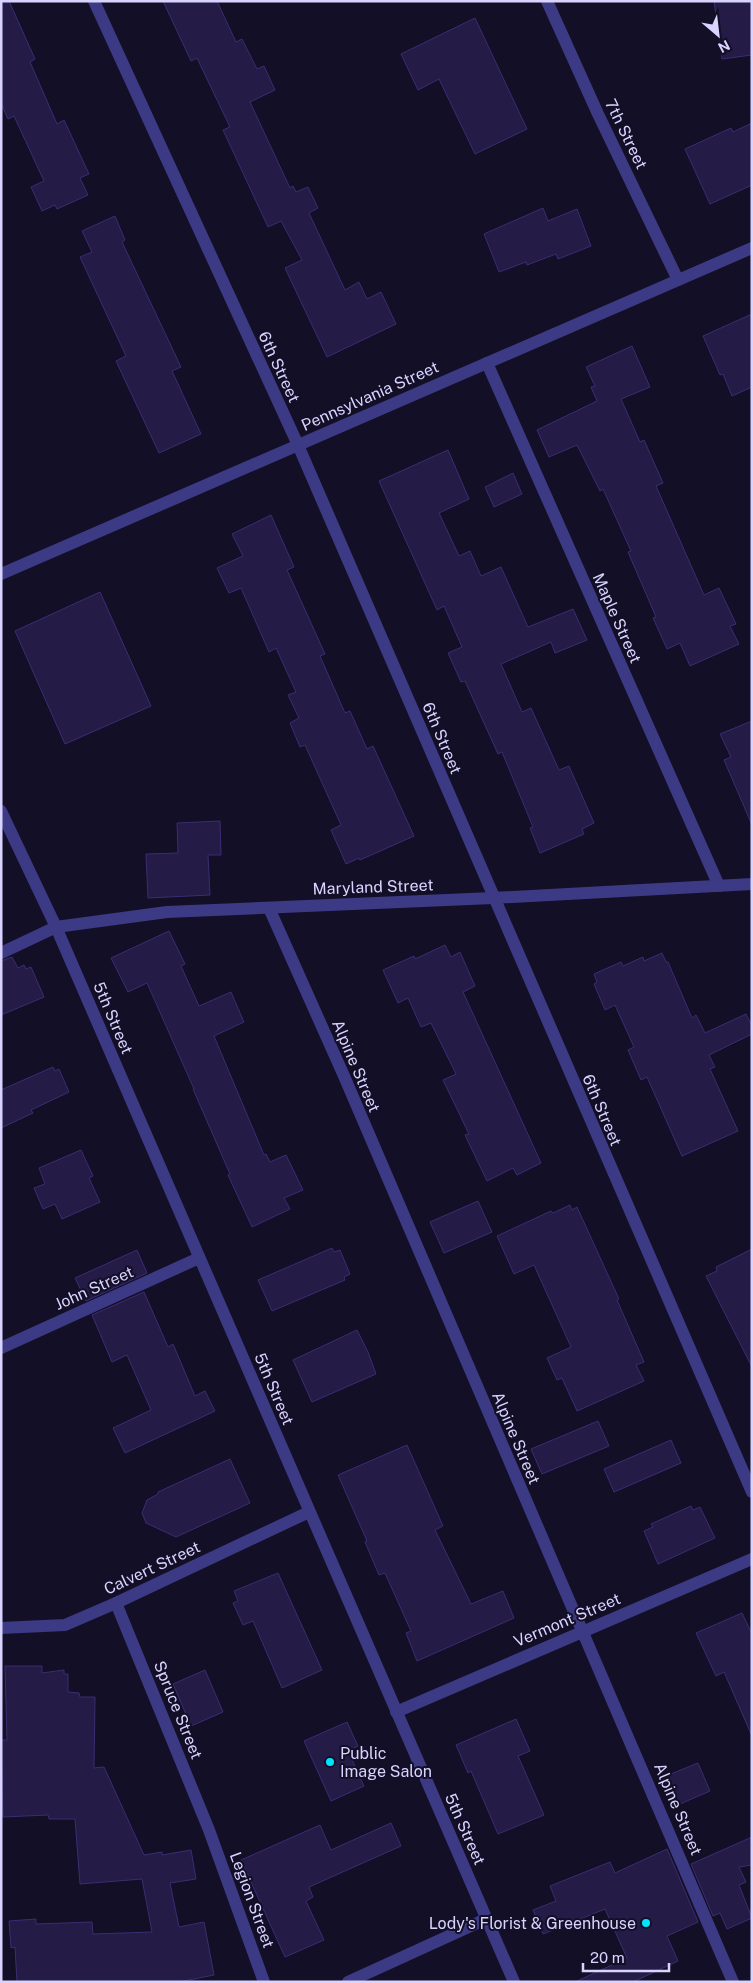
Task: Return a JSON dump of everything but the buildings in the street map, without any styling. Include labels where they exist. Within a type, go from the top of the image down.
[{"type":"street","name":"6th Street","points":[[94,1],[298,446],[752,1492]]},
{"type":"street","name":"7th Street","points":[[547,1],[598,114],[678,280]]},
{"type":"street","name":"Pennsylvania Street","points":[[1,574],[752,248]]},
{"type":"street","name":"Maple Street","points":[[487,363],[719,886]]},
{"type":"street","name":"5th Street","points":[[1,811],[56,927],[514,1982]]},
{"type":"street","name":"Maryland Street","points":[[1,953],[56,927],[166,912],[493,898],[752,884]]},
{"type":"street","name":"Alpine Street","points":[[268,908],[344,1076],[733,1982]]},
{"type":"street","name":"John Street","points":[[1,1348],[199,1258]]},
{"type":"street","name":"Calvert Street","points":[[1,1628],[65,1625],[310,1512]]},
{"type":"street","name":"Vermont Street","points":[[396,1712],[752,1559]]},
{"type":"street","name":"Spruce Street","points":[[116,1603],[209,1830]]},
{"type":"street","name":"Legion Street","points":[[209,1830],[264,1982]]},
{"type":"street","points":[[348,1982],[486,1919]]},
{"type":"place","name":"Public Image Salon","points":[[330,1762]]},
{"type":"place","name":"Lody's Florist & Greenhouse","points":[[646,1923]]}]
